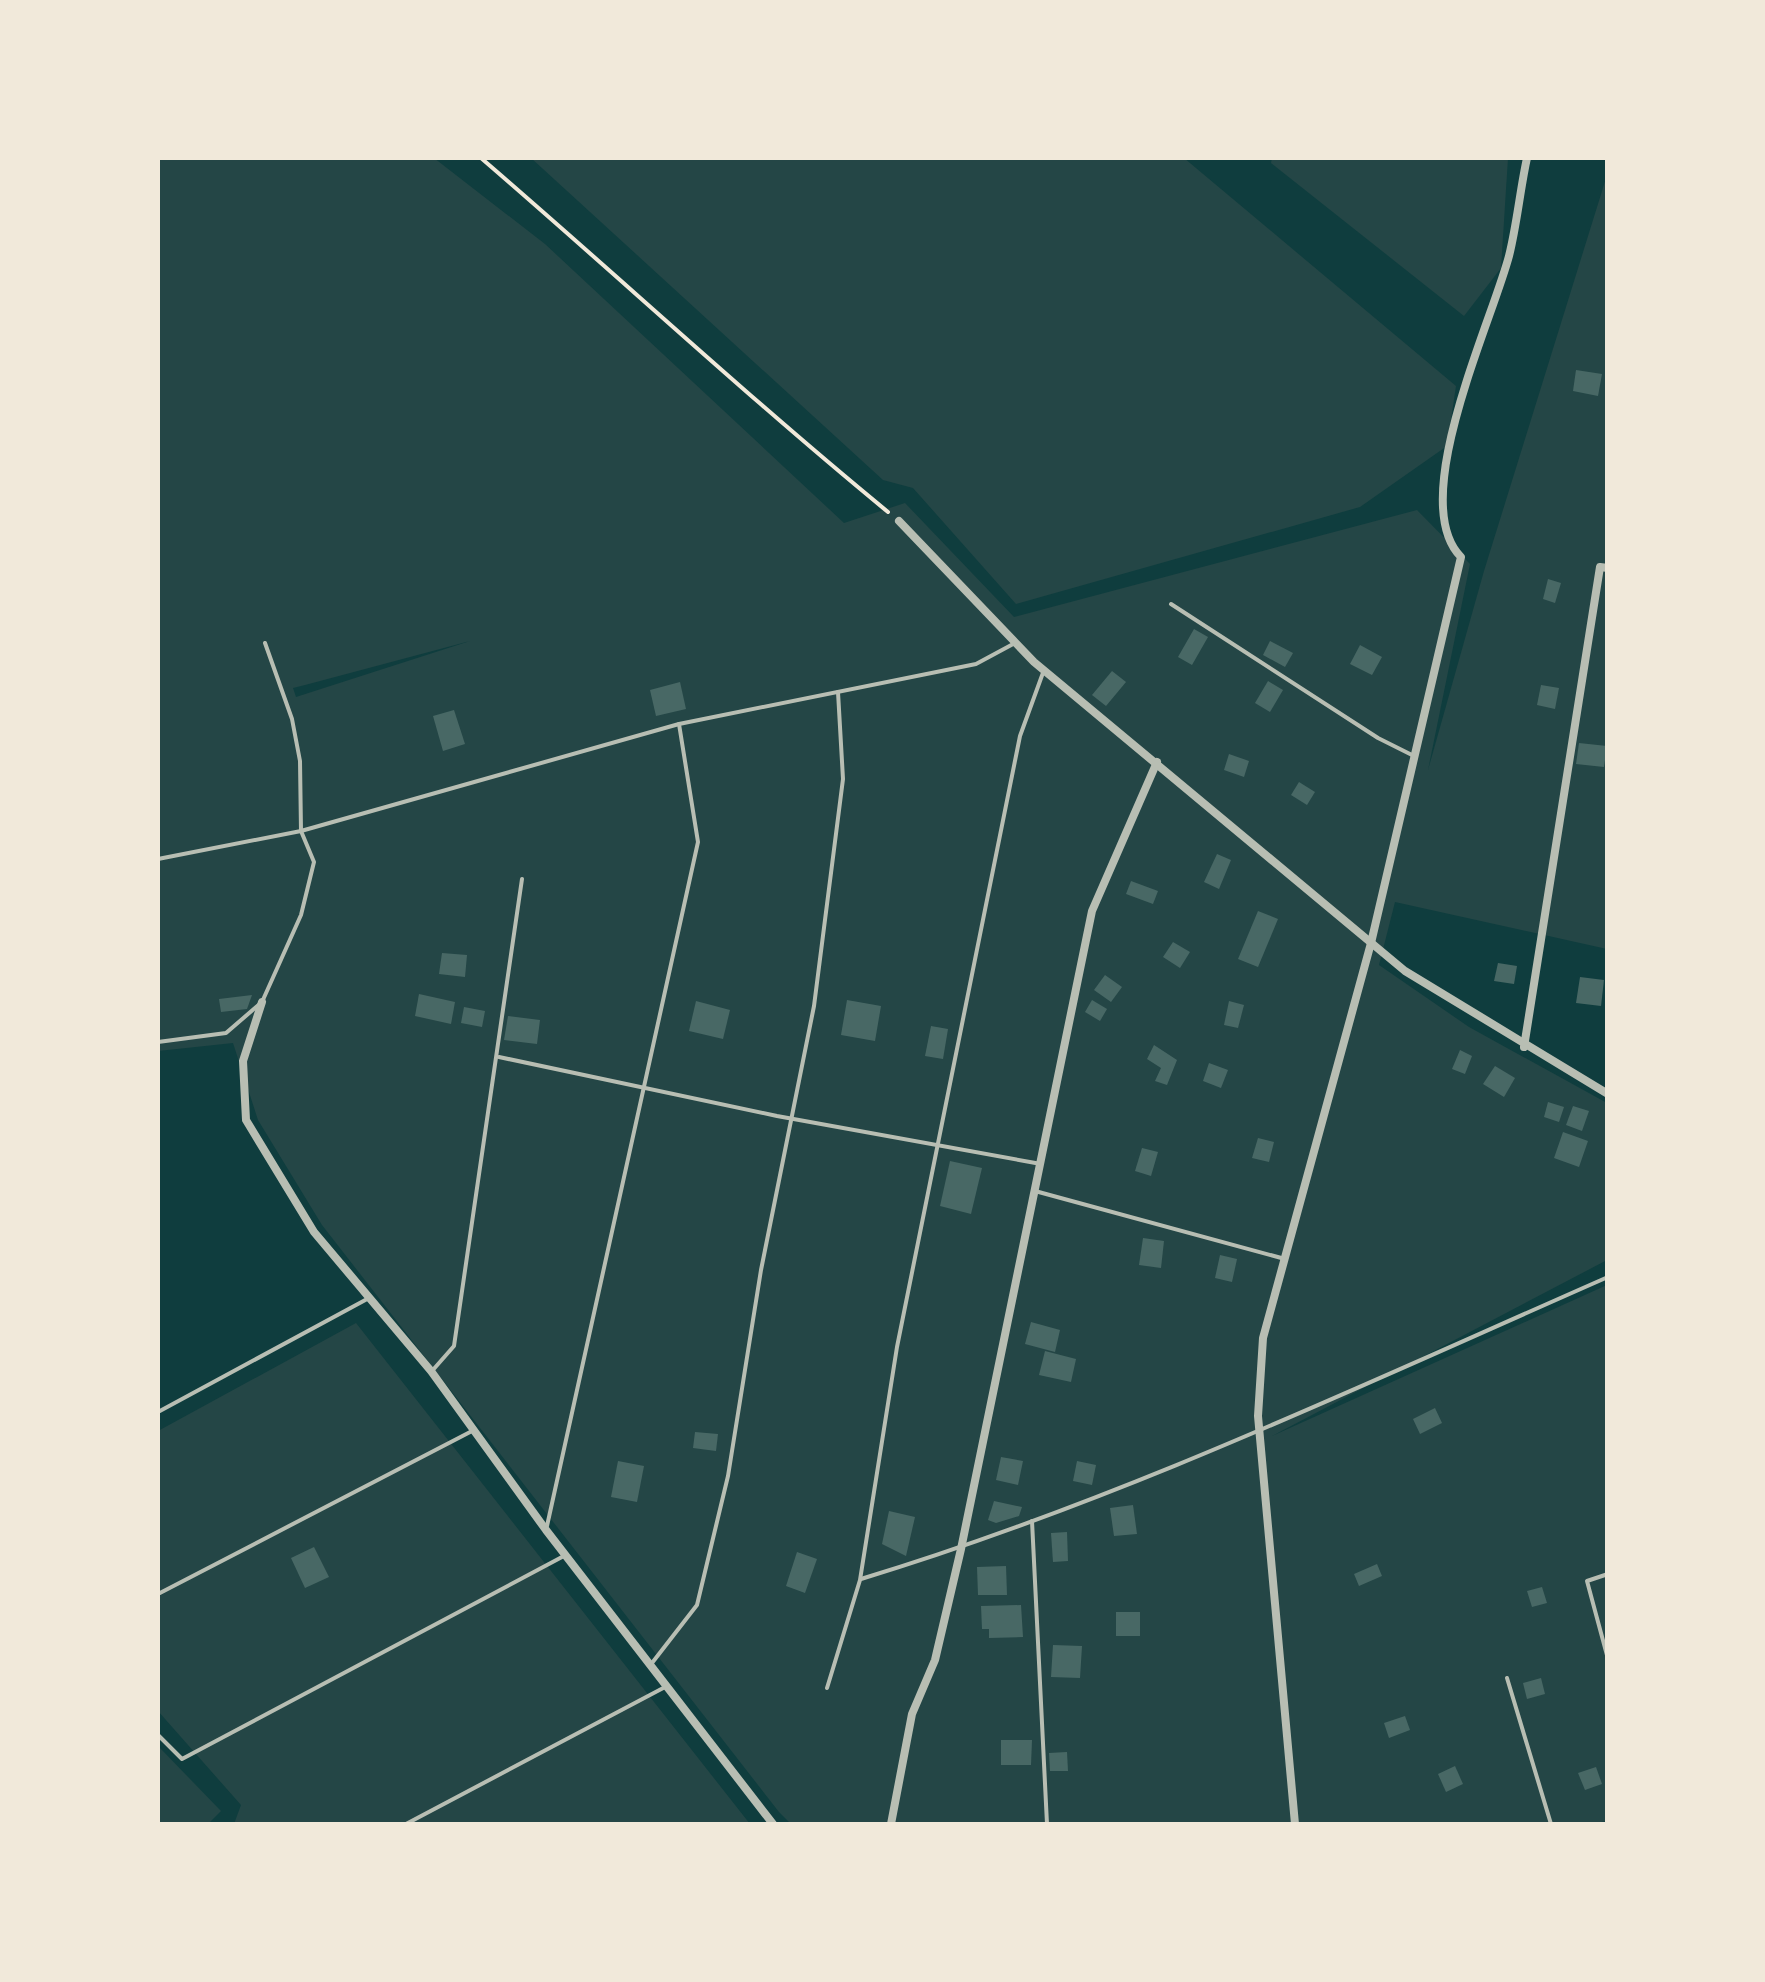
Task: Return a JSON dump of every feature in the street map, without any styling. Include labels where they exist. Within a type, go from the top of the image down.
[{"type":"street","points":[[1294,1824],[1259,1430],[1263,1338],[1371,943],[1461,557],[1448,544],[1442,510],[1443,470],[1510,252],[1527,158]]},
{"type":"street","points":[[899,521],[1044,670],[1404,971],[1524,1047],[1608,1094]]},
{"type":"street","points":[[1524,1047],[1604,567]]},
{"type":"street","points":[[890,1824],[912,1714],[935,1660],[960,1549],[1092,911],[1157,762]]},
{"type":"street","points":[[262,1002],[243,1061],[246,1120],[314,1232],[432,1371],[546,1530],[774,1824]]},
{"type":"lane","points":[[1171,604],[1378,738],[1414,756]]},
{"type":"lane","points":[[158,859],[301,831],[679,724],[976,664],[1015,642]]},
{"type":"lane","points":[[158,1042],[226,1033],[262,1002],[301,916],[314,862],[301,831],[300,761],[292,719],[266,643]]},
{"type":"lane","points":[[827,1688],[860,1580],[897,1347],[1020,736],[1044,670]]},
{"type":"lane","points":[[651,1664],[697,1605],[728,1476],[790,1119],[814,1006],[843,779],[838,692]]},
{"type":"lane","points":[[546,1530],[698,842],[679,724]]},
{"type":"lane","points":[[432,1371],[454,1346],[522,878]]},
{"type":"lane","points":[[498,1056],[790,1119],[1041,1164]]},
{"type":"lane","points":[[1035,1191],[1284,1260]]},
{"type":"lane","points":[[860,1580],[960,1549],[1259,1430],[1608,1278]]},
{"type":"lane","points":[[158,1412],[369,1298]]},
{"type":"lane","points":[[158,1594],[474,1430]]},
{"type":"lane","points":[[1032,1520],[1047,1824]]},
{"type":"lane","points":[[158,1735],[182,1759],[566,1555]]},
{"type":"lane","points":[[1608,1574],[1587,1582],[1608,1659]]},
{"type":"lane","points":[[1507,1678],[1551,1824]]},
{"type":"lane","points":[[406,1824],[668,1686]]},
{"type":"path","points":[[480,158],[621,278],[750,398],[899,521]]},
{"type":"shaded area","points":[[158,158],[434,158],[545,244],[844,523],[905,503],[1014,617],[1417,510],[1470,564],[1428,770],[1484,571],[1607,175],[1607,949],[1395,902],[1379,965],[1469,1027],[1607,1103],[1607,1260],[1272,1436],[1607,1285],[1607,1821],[791,1824],[322,1225],[258,1120],[233,1043],[158,1051]],"holes":[[[470,641],[296,697],[293,688]]]},
{"type":"shaded area","points":[[531,158],[1184,158],[1456,386],[1447,446],[1360,507],[1016,604],[913,488],[883,480]]},
{"type":"shaded area","points":[[1272,158],[1508,158],[1501,268],[1464,316],[1271,163]]},
{"type":"shaded area","points":[[356,1323],[750,1824],[234,1824],[241,1805],[158,1711],[158,1431]]},
{"type":"shaded area","points":[[158,1746],[221,1811],[208,1824],[158,1824]]},
{"type":"building","points":[[1576,370],[1602,374],[1598,396],[1573,391]]},
{"type":"building","points":[[1548,579],[1561,583],[1555,603],[1543,599]]},
{"type":"building","points":[[1194,629],[1208,637],[1192,665],[1178,657]]},
{"type":"building","points":[[1270,641],[1293,653],[1285,667],[1263,655]]},
{"type":"building","points":[[1360,645],[1382,657],[1372,675],[1350,664]]},
{"type":"building","points":[[1112,671],[1126,682],[1106,706],[1092,695]]},
{"type":"building","points":[[1268,681],[1283,690],[1270,712],[1255,703]]},
{"type":"building","points":[[680,682],[686,709],[656,716],[650,690]]},
{"type":"building","points":[[1541,685],[1559,688],[1555,709],[1537,705]]},
{"type":"building","points":[[454,710],[465,744],[443,751],[433,716]]},
{"type":"building","points":[[1579,743],[1607,746],[1604,767],[1576,764]]},
{"type":"building","points":[[1229,754],[1249,761],[1244,777],[1224,770]]},
{"type":"building","points":[[1299,782],[1315,792],[1307,805],[1291,795]]},
{"type":"building","points":[[1217,854],[1231,860],[1219,889],[1204,882]]},
{"type":"building","points":[[1131,881],[1158,891],[1153,904],[1126,894]]},
{"type":"building","points":[[1258,911],[1278,919],[1258,967],[1238,959]]},
{"type":"building","points":[[1173,942],[1190,952],[1180,968],[1163,957]]},
{"type":"building","points":[[442,953],[467,955],[465,977],[439,974]]},
{"type":"building","points":[[1498,963],[1517,966],[1514,984],[1494,981]]},
{"type":"building","points":[[1105,975],[1122,987],[1111,1002],[1094,990]]},
{"type":"building","points":[[1580,977],[1604,980],[1601,1006],[1576,1003]]},
{"type":"building","points":[[419,994],[455,1002],[451,1024],[415,1016]]},
{"type":"building","points":[[252,995],[247,1009],[221,1012],[219,999]]},
{"type":"building","points":[[847,1000],[881,1006],[875,1041],[841,1035]]},
{"type":"building","points":[[1092,1000],[1107,1009],[1100,1021],[1085,1012]]},
{"type":"building","points":[[696,1001],[730,1010],[723,1039],[689,1031]]},
{"type":"building","points":[[1229,1001],[1244,1005],[1238,1028],[1224,1025]]},
{"type":"building","points":[[464,1007],[485,1011],[482,1027],[461,1023]]},
{"type":"building","points":[[508,1016],[540,1020],[537,1044],[504,1040]]},
{"type":"building","points":[[931,1026],[948,1029],[943,1059],[925,1056]]},
{"type":"building","points":[[1154,1045],[1177,1060],[1167,1085],[1155,1081],[1161,1068],[1147,1059]]},
{"type":"building","points":[[1460,1050],[1472,1056],[1465,1074],[1452,1069]]},
{"type":"building","points":[[1209,1063],[1228,1070],[1221,1088],[1203,1081]]},
{"type":"building","points":[[1495,1066],[1515,1078],[1504,1097],[1483,1084]]},
{"type":"building","points":[[1548,1102],[1564,1107],[1559,1122],[1544,1117]]},
{"type":"building","points":[[1573,1106],[1589,1111],[1582,1131],[1566,1125]]},
{"type":"building","points":[[1563,1132],[1588,1141],[1579,1167],[1554,1158]]},
{"type":"building","points":[[1258,1138],[1274,1142],[1269,1162],[1252,1158]]},
{"type":"building","points":[[1142,1148],[1158,1152],[1151,1176],[1135,1171]]},
{"type":"building","points":[[950,1161],[982,1168],[971,1214],[940,1206]]},
{"type":"building","points":[[1143,1238],[1164,1241],[1161,1268],[1139,1265]]},
{"type":"building","points":[[1220,1255],[1237,1259],[1232,1282],[1215,1278]]},
{"type":"building","points":[[1031,1322],[1060,1330],[1055,1352],[1025,1344]]},
{"type":"building","points":[[1045,1351],[1076,1359],[1071,1382],[1039,1375]]},
{"type":"building","points":[[1435,1408],[1442,1423],[1420,1434],[1413,1419]]},
{"type":"building","points":[[695,1432],[718,1434],[716,1451],[693,1448]]},
{"type":"building","points":[[1001,1457],[1023,1461],[1018,1485],[996,1480]]},
{"type":"building","points":[[618,1461],[644,1466],[637,1502],[611,1497]]},
{"type":"building","points":[[1077,1461],[1096,1465],[1092,1485],[1073,1481]]},
{"type":"building","points":[[994,1501],[1022,1507],[1019,1516],[996,1523],[988,1520]]},
{"type":"building","points":[[1133,1505],[1137,1534],[1114,1536],[1110,1508]]},
{"type":"building","points":[[889,1511],[915,1517],[906,1556],[882,1544]]},
{"type":"building","points":[[1067,1532],[1068,1561],[1053,1562],[1051,1533]]},
{"type":"building","points":[[314,1547],[329,1577],[305,1588],[291,1558]]},
{"type":"building","points":[[797,1552],[817,1559],[805,1593],[786,1586]]},
{"type":"building","points":[[1377,1564],[1382,1576],[1359,1586],[1354,1574]]},
{"type":"building","points":[[1006,1566],[1007,1595],[978,1595],[977,1567]]},
{"type":"building","points":[[1542,1587],[1547,1603],[1532,1607],[1527,1591]]},
{"type":"building","points":[[1021,1605],[1023,1637],[989,1638],[989,1629],[982,1629],[981,1606]]},
{"type":"building","points":[[1116,1612],[1140,1612],[1140,1636],[1116,1636]]},
{"type":"building","points":[[1053,1645],[1082,1646],[1080,1678],[1051,1677]]},
{"type":"building","points":[[1541,1678],[1545,1694],[1527,1699],[1523,1683]]},
{"type":"building","points":[[1405,1716],[1410,1730],[1389,1738],[1384,1723]]},
{"type":"building","points":[[1001,1740],[1032,1740],[1031,1765],[1001,1765]]},
{"type":"building","points":[[1067,1752],[1068,1771],[1050,1771],[1049,1753]]},
{"type":"building","points":[[1455,1766],[1463,1784],[1446,1792],[1438,1774]]},
{"type":"building","points":[[1596,1767],[1602,1784],[1585,1790],[1578,1773]]}]
